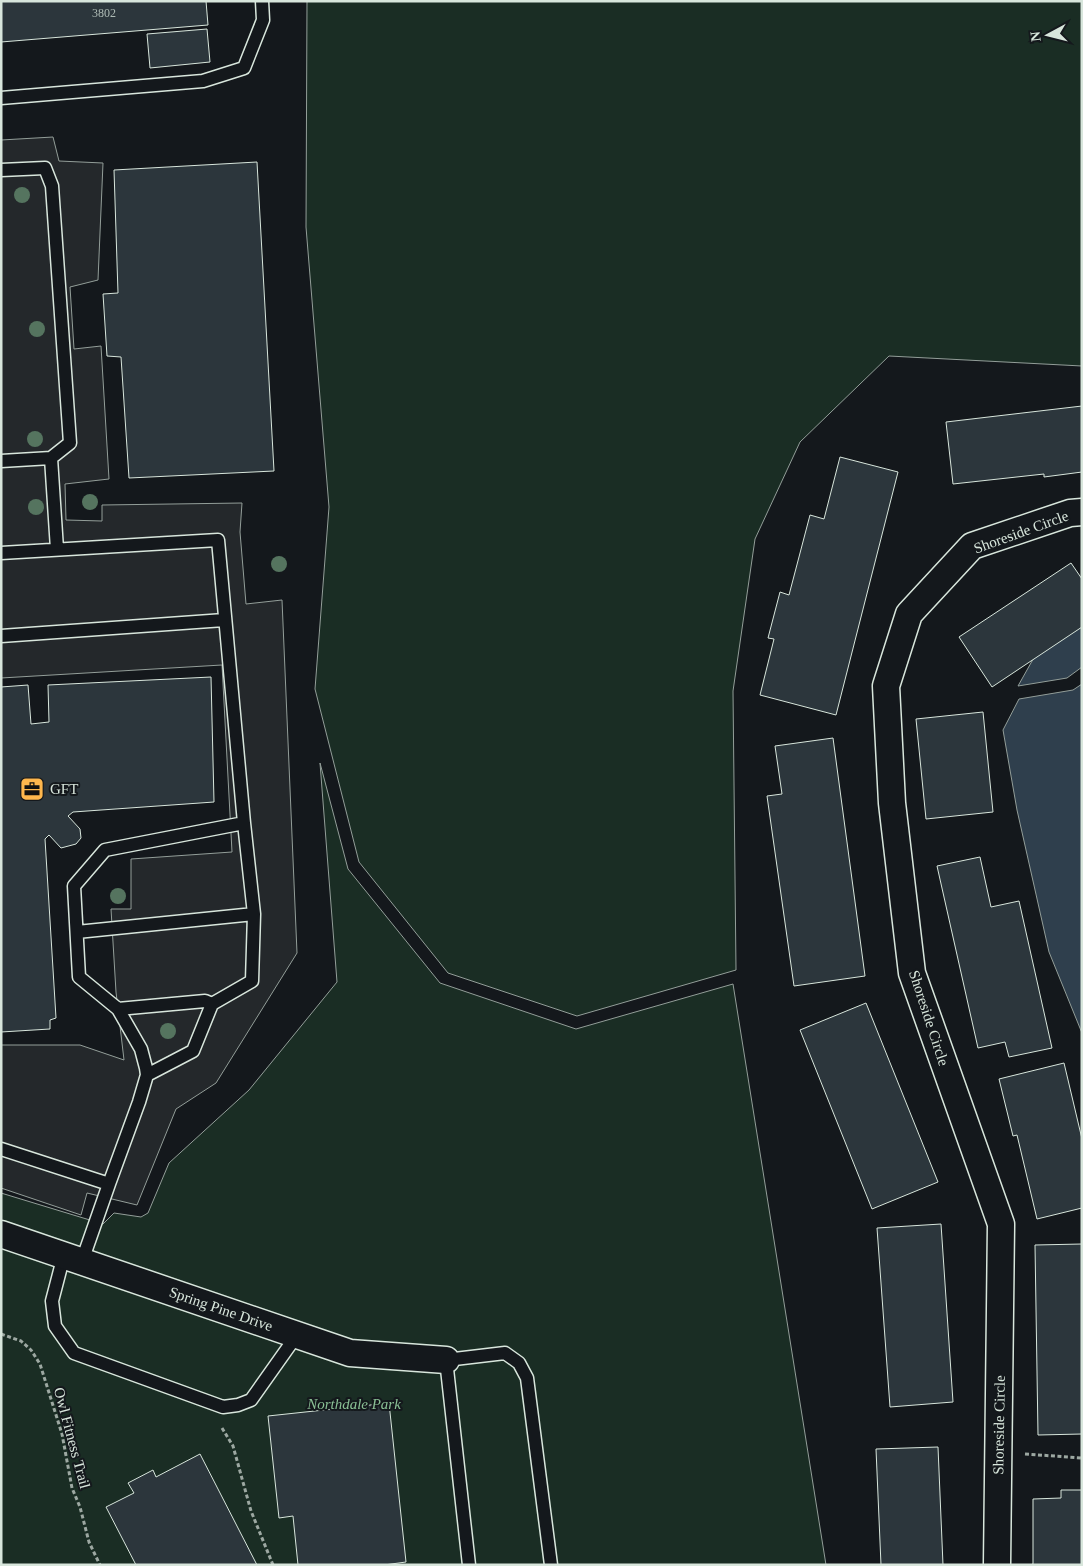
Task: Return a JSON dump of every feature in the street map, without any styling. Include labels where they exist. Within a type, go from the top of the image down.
[{"type":"street","name":"Shoreside Circle","points":[[997,1565],[1001,1224],[912,973],[892,802],[886,686],[909,614],[972,546],[1070,513],[1082,512]]},
{"type":"street","name":"Spring Pine Drive","points":[[1,1234],[350,1353],[446,1360]]},
{"type":"lane","points":[[1,98],[203,81],[244,68],[263,20],[262,1]]},
{"type":"lane","points":[[1,170],[45,168],[52,186],[70,443],[51,458],[1,461]]},
{"type":"lane","points":[[51,458],[57,549]]},
{"type":"lane","points":[[1,553],[218,540],[224,620],[254,914],[252,981],[212,1004],[193,1051],[147,1075]]},
{"type":"lane","points":[[1,636],[224,620]]},
{"type":"lane","points":[[244,823],[105,850],[74,886],[79,977],[118,1009],[141,1049],[147,1075],[108,1184],[52,1301],[55,1326],[74,1353],[223,1407],[238,1405],[251,1400],[297,1335]]},
{"type":"lane","points":[[77,932],[254,914]]},
{"type":"lane","points":[[118,1009],[205,1001],[212,1004]]},
{"type":"lane","points":[[1,1149],[108,1184]]},
{"type":"lane","points":[[469,1565],[446,1360],[505,1353],[519,1363],[527,1378],[551,1565]]},
{"type":"path","name":"Owl Fitness Trail","points":[[1,1334],[21,1342],[31,1350],[40,1364],[62,1434],[72,1488],[80,1507],[88,1542],[100,1565]]},
{"type":"path","points":[[223,1407],[222,1429],[233,1446],[251,1511],[273,1565]]},
{"type":"path","points":[[998,1452],[1082,1458]]},
{"type":"green space","points":[[307,1],[1082,1],[1082,366],[889,356],[800,442],[755,539],[733,691],[736,970],[577,1016],[448,973],[359,862],[315,689],[329,507],[306,227]]},
{"type":"green space","name":"Northdale Park","points":[[320,763],[348,869],[440,983],[576,1029],[733,984],[826,1565],[1,1565],[1,1193],[103,1224],[114,1213],[141,1217],[148,1213],[169,1163],[249,1090],[337,982]]},
{"type":"shaded area","points":[[53,137],[59,161],[103,163],[98,280],[70,287],[74,349],[101,346],[109,479],[65,484],[66,520],[102,521],[102,505],[242,503],[240,532],[246,604],[282,600],[297,953],[216,1083],[176,1109],[137,1205],[87,1193],[81,1215],[1,1188],[1,1045],[80,1045],[124,1060],[116,992],[111,909],[131,909],[131,859],[232,852],[222,665],[1,678],[1,140]]},
{"type":"water","points":[[1082,621],[1082,667],[1067,678],[1018,686],[1050,629]]},
{"type":"water","points":[[1082,684],[1082,1033],[1049,952],[1017,810],[1003,730],[1019,699],[1073,690]]},
{"type":"building","points":[[1,1],[206,1],[208,25],[1,42]]},
{"type":"building","points":[[207,29],[210,62],[150,68],[147,34]]},
{"type":"building","points":[[257,162],[274,471],[129,478],[121,357],[107,356],[103,294],[118,293],[114,170]]},
{"type":"building","points":[[1082,406],[1082,472],[1044,477],[1044,474],[953,484],[946,422]]},
{"type":"building","points":[[840,457],[898,472],[836,715],[760,695],[774,639],[768,638],[780,592],[789,595],[810,515],[824,519]]},
{"type":"building","points":[[1071,563],[1082,579],[1082,627],[992,687],[959,637]]},
{"type":"building","points":[[211,677],[214,802],[73,812],[68,816],[80,829],[81,838],[76,844],[61,848],[49,835],[45,839],[56,1018],[50,1020],[50,1029],[1,1032],[1,687],[28,685],[31,724],[49,722],[48,685]]},
{"type":"building","points":[[983,712],[993,812],[926,819],[916,719]]},
{"type":"building","points":[[833,738],[865,976],[794,986],[767,796],[782,794],[775,746]]},
{"type":"building","points":[[980,857],[991,907],[1019,901],[1052,1048],[1009,1057],[1005,1042],[978,1048],[937,866]]},
{"type":"building","points":[[866,1003],[938,1182],[872,1209],[800,1030]]},
{"type":"building","points":[[1064,1063],[1082,1139],[1082,1208],[1037,1219],[1017,1135],[1013,1136],[999,1079]]},
{"type":"building","points":[[941,1224],[953,1402],[890,1407],[877,1228]]},
{"type":"building","points":[[1082,1244],[1082,1434],[1038,1435],[1035,1245]]},
{"type":"building","points":[[389,1403],[406,1562],[384,1565],[298,1565],[293,1516],[279,1518],[268,1416]]},
{"type":"building","points":[[938,1447],[943,1565],[881,1565],[876,1449]]},
{"type":"building","points":[[200,1454],[257,1565],[136,1565],[106,1507],[134,1493],[128,1483],[153,1470],[156,1477]]},
{"type":"building","points":[[1061,1490],[1082,1490],[1082,1565],[1030,1565],[1033,1564],[1033,1499],[1061,1498]]},
{"type":"place","name":"GFT","points":[[32,789]]}]
